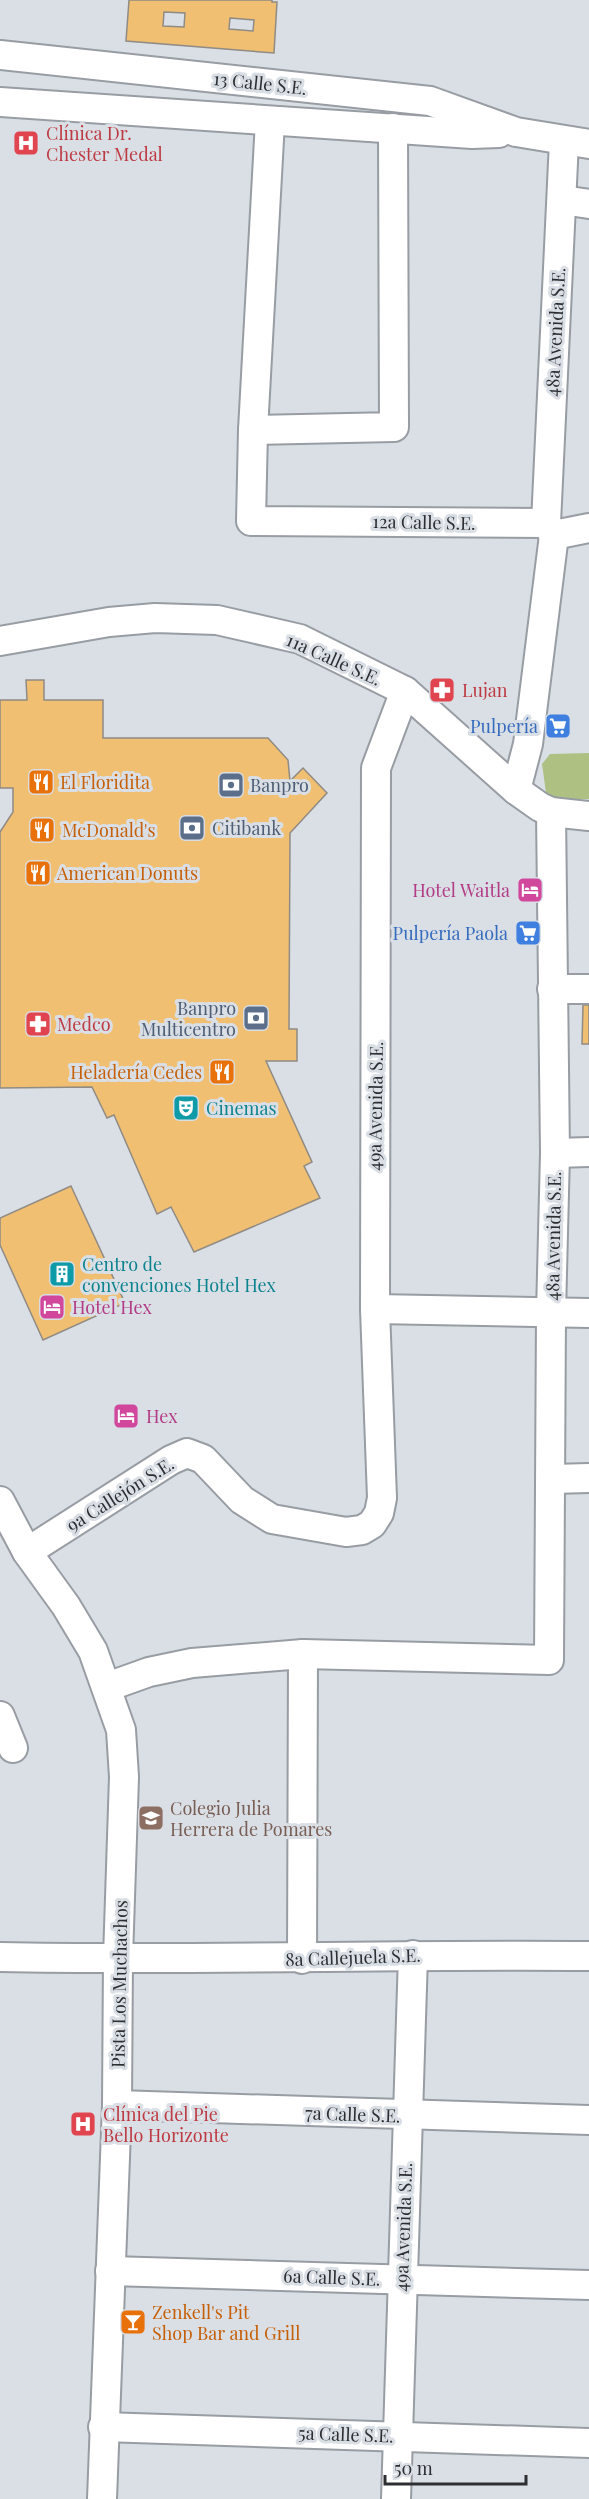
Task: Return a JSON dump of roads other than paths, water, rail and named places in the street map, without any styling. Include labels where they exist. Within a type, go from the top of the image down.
[{"type":"street","name":"13 Calle S.E.","points":[[0,55],[430,101],[516,132],[577,142]]},
{"type":"street","points":[[123,111],[128,69]]},
{"type":"street","name":"13 Calle S.E.","points":[[0,102],[472,134],[516,132]]},
{"type":"street","points":[[270,121],[253,430],[394,427],[393,128]]},
{"type":"street","name":"48a Avenida S.E.","points":[[516,790],[528,744],[550,529],[576,202],[577,142]]},
{"type":"street","name":"12a Calle S.E.","points":[[253,430],[251,521],[550,529],[589,528]]},
{"type":"street","name":"11a Calle S.E.","points":[[0,640],[128,620],[217,620],[300,639],[405,691],[516,790],[551,812],[589,816]]},
{"type":"street","name":"49a Avenida S.E.","points":[[372,1524],[379,1513],[382,1498],[375,1309],[375,768],[405,691]]},
{"type":"street","name":"48a Avenida S.E.","points":[[303,1654],[549,1660],[552,1479],[551,1313],[555,1153],[551,812]]},
{"type":"street","points":[[552,989],[589,989]]},
{"type":"street","points":[[555,1153],[589,1152]]},
{"type":"street","points":[[375,1309],[589,1312]]},
{"type":"street","name":"9a Callejón S.E.","points":[[27,1552],[171,1460],[187,1453],[203,1459],[242,1500],[272,1519],[346,1532],[362,1530],[372,1524]]},
{"type":"street","points":[[552,1479],[589,1479]]},
{"type":"street","name":"Pista Los Muchachos","points":[[0,1501],[27,1552],[66,1606],[93,1651],[121,1730],[124,1777],[118,1958],[117,2105],[102,2499]]},
{"type":"street","points":[[107,1687],[149,1672],[192,1663],[303,1654],[302,1959]]},
{"type":"street","points":[[0,1716],[13,1748]]},
{"type":"street","name":"49a Avenida S.E.","points":[[396,2499],[406,2116],[413,1954]]},
{"type":"street","name":"8a Callejuela S.E.","points":[[0,1957],[302,1959],[413,1954],[589,1956]]},
{"type":"street","name":"7a Calle S.E.","points":[[117,2105],[406,2116],[589,2120]]},
{"type":"street","name":"6a Calle S.E.","points":[[110,2271],[589,2285]]},
{"type":"street","name":"5a Calle S.E.","points":[[103,2427],[589,2443]]},
{"type":"place","name":"Clínica Dr. Chester Medal","points":[[26,143]]},
{"type":"place","name":"Lujan","points":[[442,690]]},
{"type":"place","name":"Pulpería","points":[[558,726]]},
{"type":"place","name":"El Floridita","points":[[41,782]]},
{"type":"place","name":"Banpro","points":[[231,785]]},
{"type":"place","name":"Citibank","points":[[192,828]]},
{"type":"place","name":"McDonald's","points":[[42,830]]},
{"type":"place","name":"American Donuts","points":[[38,873]]},
{"type":"place","name":"Hotel Waitla","points":[[530,890]]},
{"type":"place","name":"Pulpería Paola","points":[[528,933]]},
{"type":"place","name":"Banpro Multicentro","points":[[256,1018]]},
{"type":"place","name":"Medco","points":[[38,1024]]},
{"type":"place","name":"Heladería Cedes","points":[[222,1072]]},
{"type":"place","name":"Cinemas","points":[[186,1108]]},
{"type":"place","name":"Centro de convenciones Hotel Hex","points":[[62,1274]]},
{"type":"place","name":"Hotel Hex","points":[[52,1307]]},
{"type":"place","name":"Hex","points":[[126,1416]]},
{"type":"place","name":"Colegio Julia Herrera de Pomares","points":[[151,1818]]},
{"type":"place","name":"Clínica del Pie Bello Horizonte","points":[[83,2124]]},
{"type":"place","name":"Zenkell's Pit Shop Bar and Grill","points":[[133,2322]]}]
